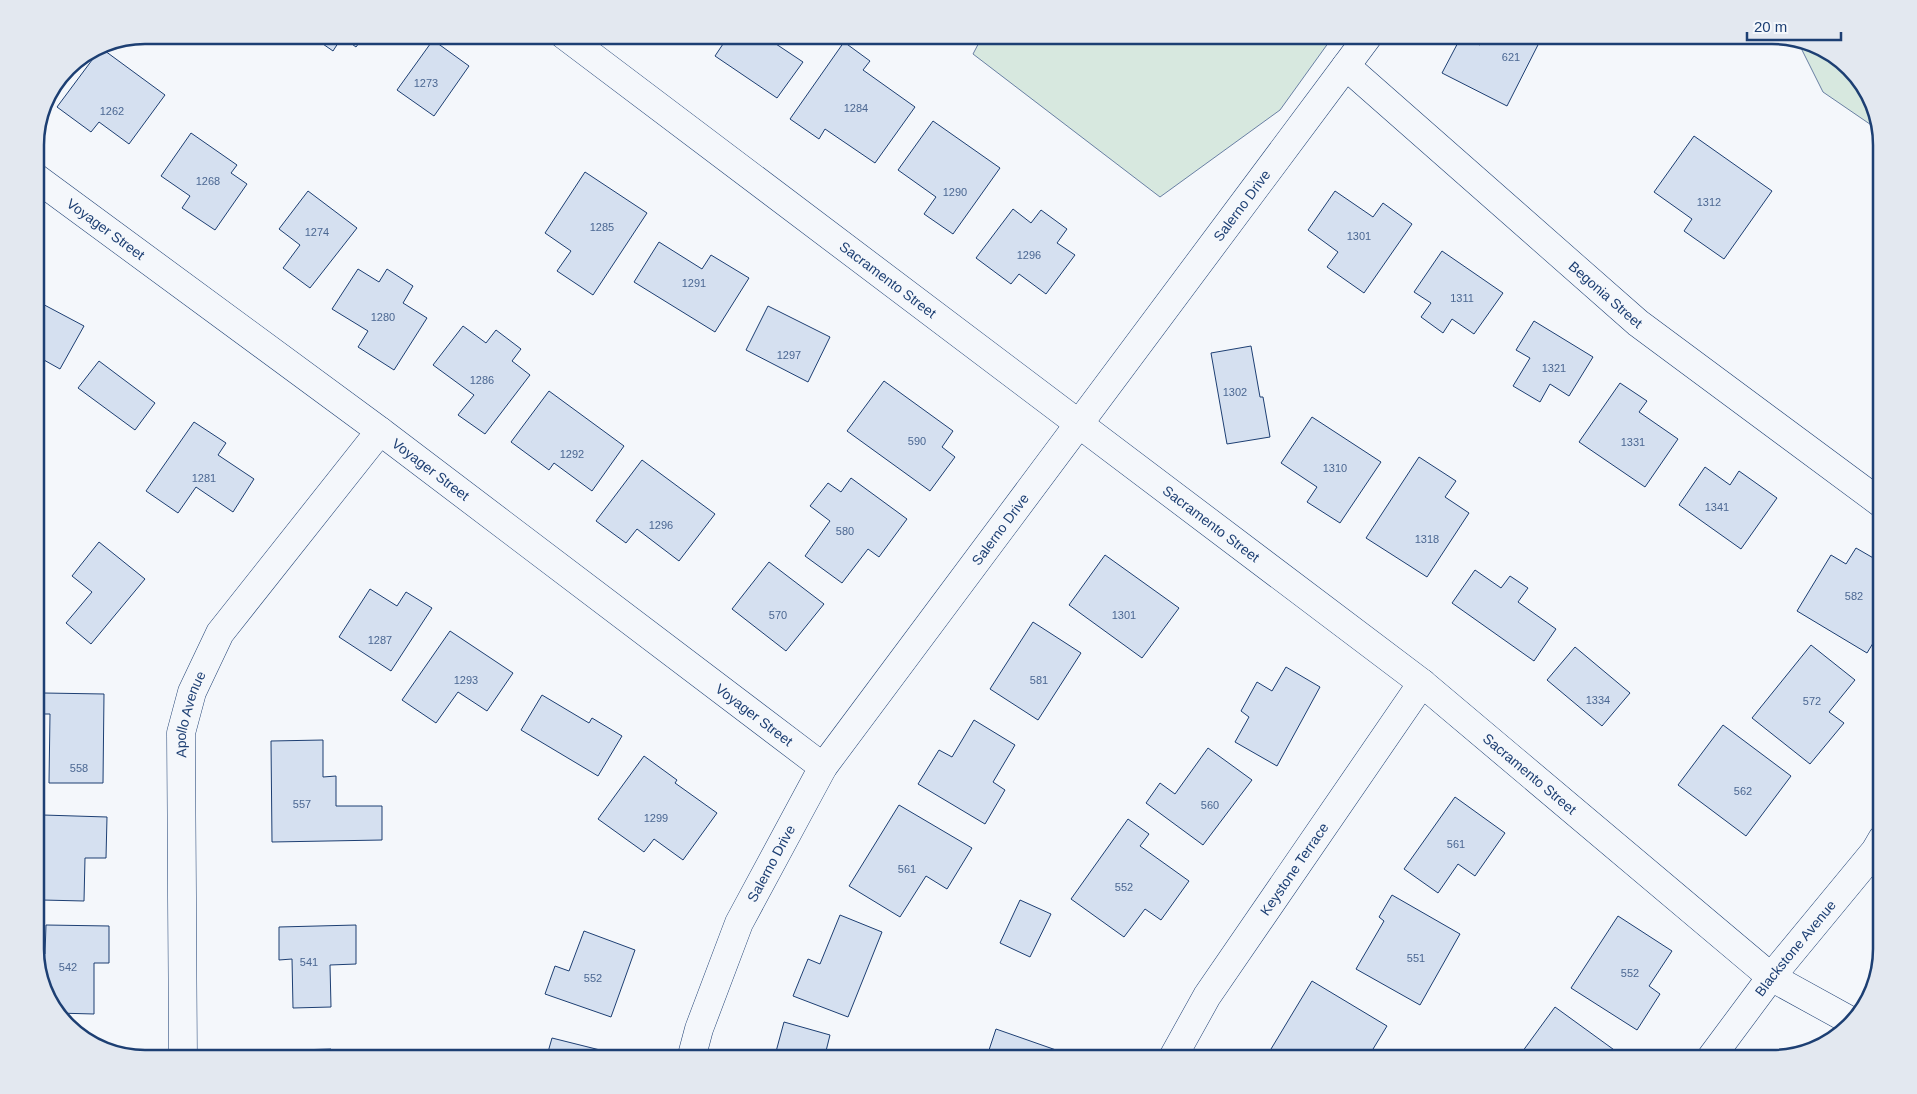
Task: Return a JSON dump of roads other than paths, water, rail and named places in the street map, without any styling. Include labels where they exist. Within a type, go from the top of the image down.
[{"type":"street","name":"Sacramento Street","points":[[576,44],[1422,684],[1771,976],[1846,1018]]},
{"type":"street","name":"Salerno Drive","points":[[693,1050],[699,1029],[739,923],[823,767],[1362,44]]},
{"type":"street","name":"Begonia Street","points":[[1346,66],[1638,323],[1873,497]]},
{"type":"street","name":"Voyager Street","points":[[44,184],[380,431],[823,767]]},
{"type":"street","name":"Apollo Avenue","points":[[184,1050],[182,733],[192,692],[220,633],[380,431]]},
{"type":"street","name":"Keystone Terrace","points":[[1177,1050],[1207,996],[1422,684]]},
{"type":"street","name":"Blackstone Avenue","points":[[1717,1050],[1771,976],[1873,853]]}]
